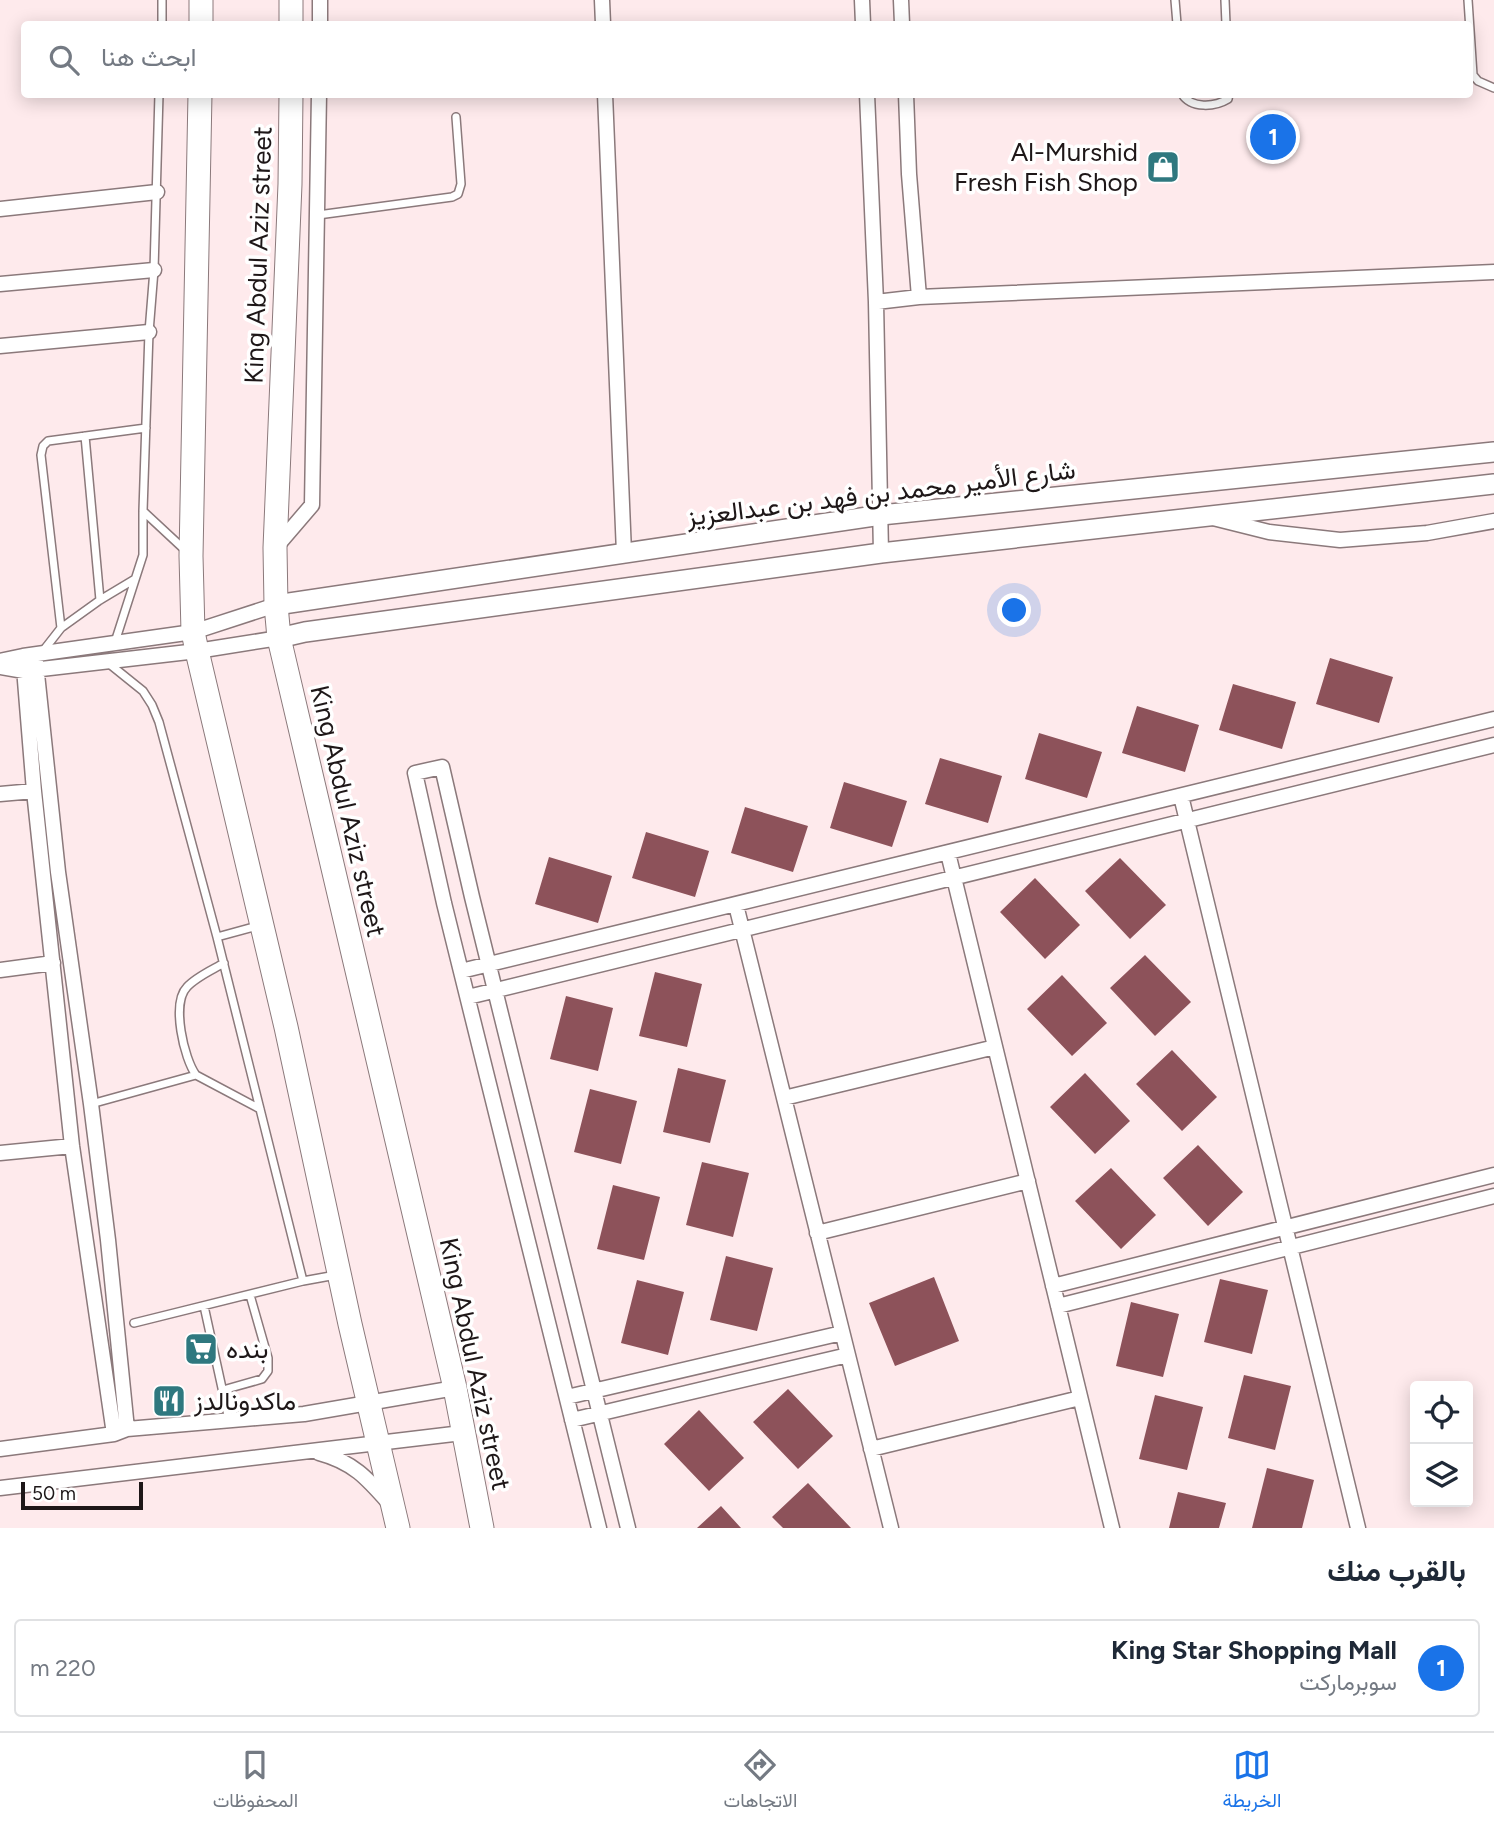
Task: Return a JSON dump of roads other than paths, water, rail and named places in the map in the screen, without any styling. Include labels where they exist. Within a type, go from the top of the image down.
[{"type":"main road","points":[[201,0],[201,21]]},
{"type":"main road","points":[[291,0],[291,21]]},
{"type":"main road","points":[[200,98],[191,556],[195,641],[286,1027],[396,1518]]},
{"type":"main road","name":"King Abdul Aziz street","points":[[291,98],[275,548],[279,638],[454,1388],[482,1528]]},
{"type":"main road","name":"شارع الأمير محمد بن فهد بن عبدالعزيز","points":[[276,605],[881,515],[1494,452]]},
{"type":"main road","points":[[279,638],[305,632],[881,553],[1494,484]]},
{"type":"street","points":[[320,0],[320,21]]},
{"type":"street","points":[[602,0],[603,21]]},
{"type":"street","points":[[862,0],[863,21]]},
{"type":"street","points":[[901,0],[902,21]]},
{"type":"street","points":[[275,548],[312,505],[319,98]]},
{"type":"street","points":[[606,98],[624,554]]},
{"type":"street","points":[[867,98],[876,302],[881,553]]},
{"type":"street","points":[[906,98],[919,298]]},
{"type":"street","points":[[0,209],[157,192]]},
{"type":"street","points":[[0,284],[154,270]]},
{"type":"street","points":[[876,302],[1494,272]]},
{"type":"street","points":[[0,346],[149,332]]},
{"type":"street","points":[[1205,516],[1269,533],[1340,540],[1427,533],[1494,521]]},
{"type":"street","points":[[0,661],[106,662],[195,641],[276,605]]},
{"type":"street","points":[[0,667],[115,643],[279,638]]},
{"type":"street","points":[[32,661],[34,791],[72,1146],[120,1431]]},
{"type":"street","points":[[32,661],[108,1240],[120,1431]]},
{"type":"street","points":[[461,971],[1494,719]]},
{"type":"street","points":[[467,998],[1494,746]]},
{"type":"street","points":[[599,1528],[467,998],[415,773],[442,767],[628,1528]]},
{"type":"street","points":[[0,794],[34,791]]},
{"type":"street","points":[[1181,796],[1358,1528]]},
{"type":"street","points":[[948,853],[1112,1528]]},
{"type":"street","points":[[736,905],[891,1528]]},
{"type":"street","points":[[0,970],[53,962]]},
{"type":"street","points":[[784,1098],[995,1047]]},
{"type":"street","points":[[0,1153],[72,1146]]},
{"type":"street","points":[[1053,1286],[1494,1175]]},
{"type":"street","points":[[817,1233],[1028,1181]]},
{"type":"street","points":[[1058,1306],[1494,1196]]},
{"type":"street","points":[[566,1397],[842,1334]]},
{"type":"street","points":[[572,1420],[848,1355]]},
{"type":"street","points":[[0,1450],[120,1431],[304,1414],[454,1388]]},
{"type":"street","points":[[871,1449],[1080,1398]]},
{"type":"street","points":[[0,1488],[462,1433]]},
{"type":"street","points":[[311,1451],[339,1458],[357,1470],[374,1485],[396,1518]]},
{"type":"lane","points":[[162,21],[163,0]]},
{"type":"lane","points":[[1175,0],[1177,21]]},
{"type":"lane","points":[[1225,0],[1226,21]]},
{"type":"lane","points":[[1468,0],[1469,21]]},
{"type":"lane","points":[[1473,75],[1478,81],[1494,88]]},
{"type":"lane","points":[[115,643],[136,579],[144,544],[143,511],[159,98]]},
{"type":"lane","points":[[1184,98],[1195,105],[1221,103],[1228,98]]},
{"type":"lane","points":[[317,215],[458,194],[461,184],[456,117]]},
{"type":"lane","points":[[61,628],[41,455],[43,446],[48,441],[146,428]]},
{"type":"lane","points":[[85,436],[100,600]]},
{"type":"lane","points":[[143,511],[191,556]]},
{"type":"lane","points":[[32,661],[61,628],[100,600],[136,579]]},
{"type":"lane","points":[[106,662],[143,691],[159,722],[224,963],[303,1281]]},
{"type":"lane","points":[[217,937],[262,925]]},
{"type":"lane","points":[[224,963],[187,986],[181,995],[178,1007],[186,1055],[196,1075],[260,1109]]},
{"type":"lane","points":[[90,1104],[196,1075]]},
{"type":"lane","points":[[134,1323],[340,1274]]},
{"type":"lane","points":[[223,1390],[262,1379],[268,1371],[268,1358],[250,1295]]},
{"type":"lane","points":[[204,1306],[229,1420]]},
{"type":"place","name":"King Star Shopping Mall","points":[[1273,137]]},
{"type":"place","name":"Al-Murshid Fresh Fish Shop","points":[[1163,167]]},
{"type":"place","name":"بنده","points":[[201,1349]]},
{"type":"place","name":"ماكدونالدز","points":[[169,1401]]}]
